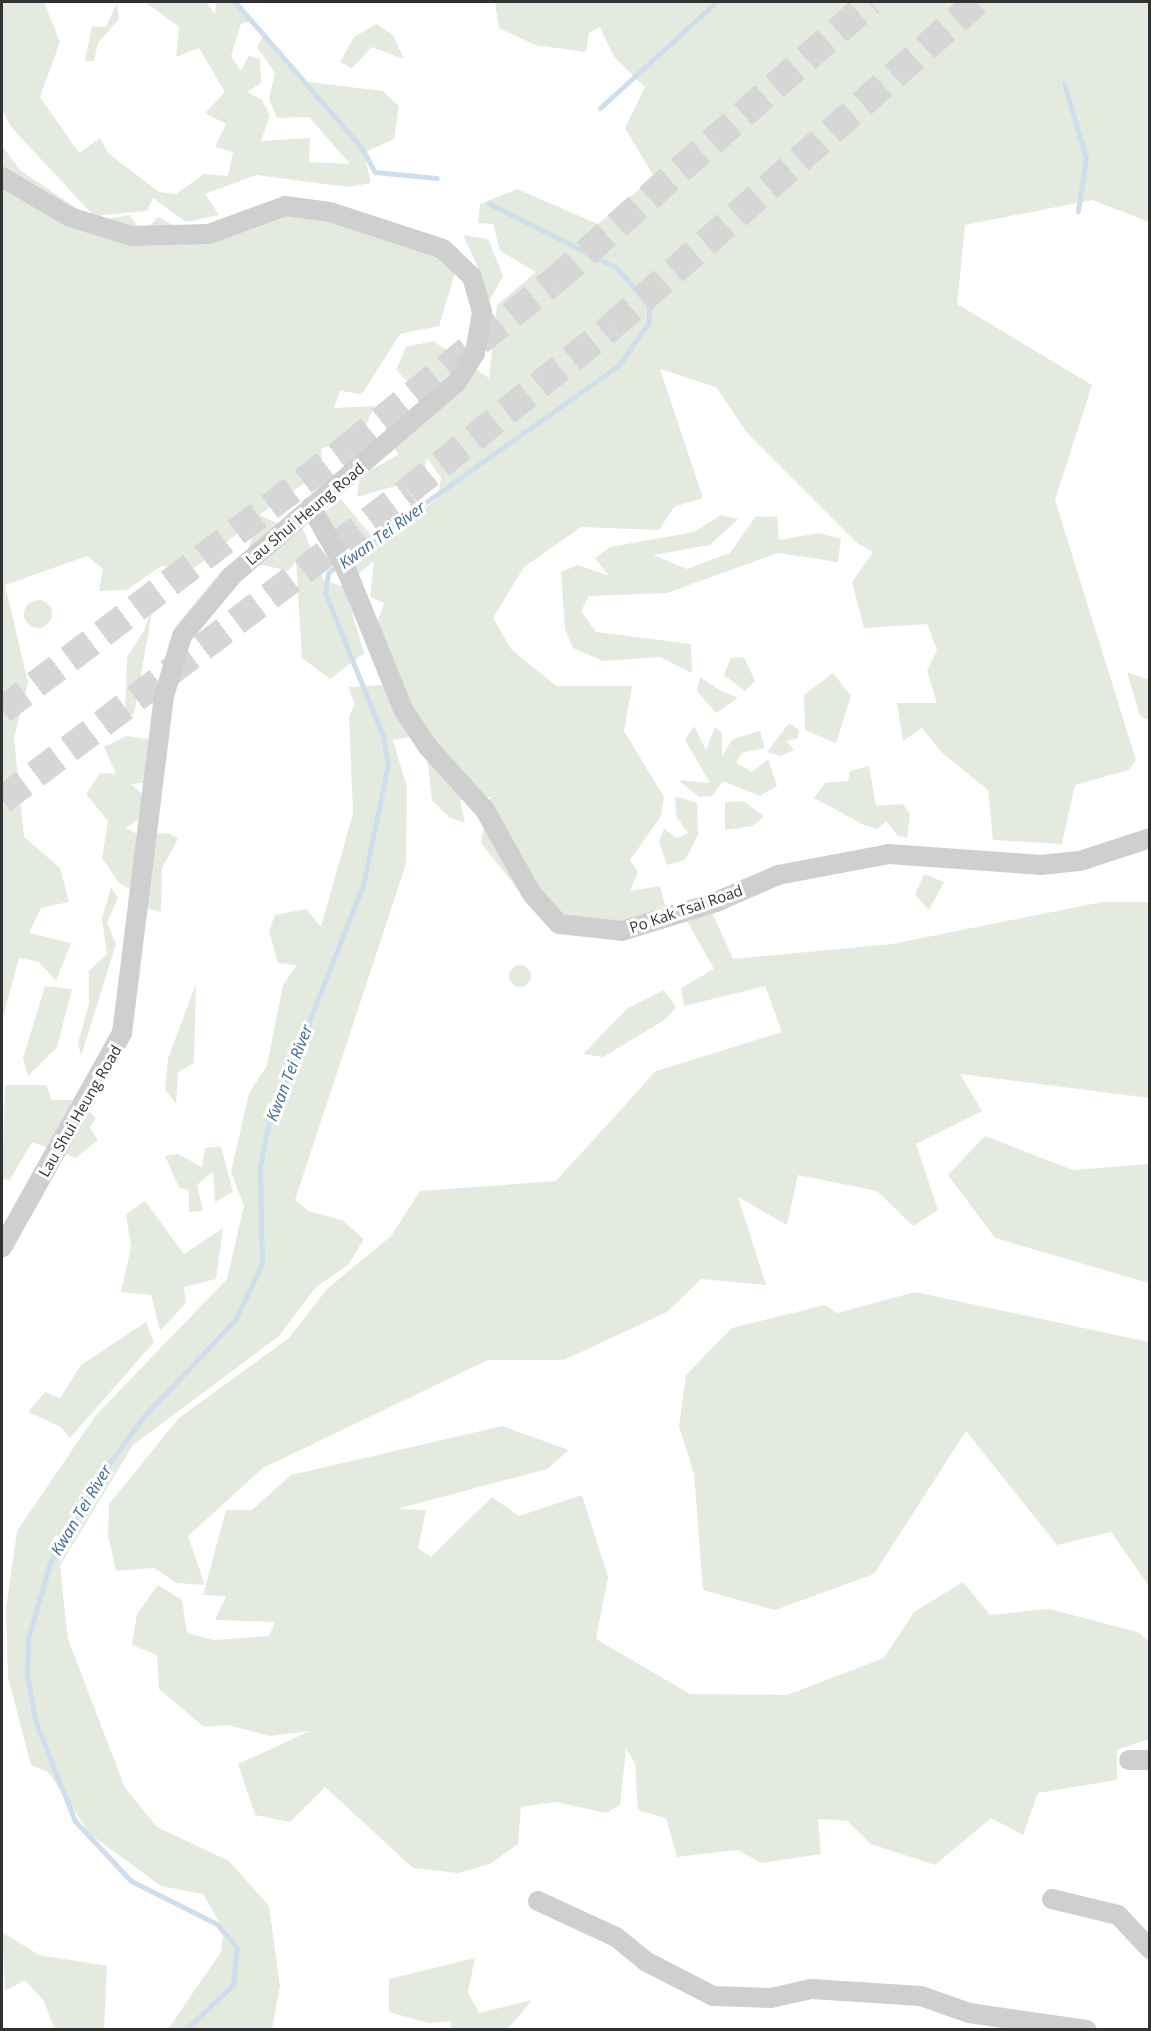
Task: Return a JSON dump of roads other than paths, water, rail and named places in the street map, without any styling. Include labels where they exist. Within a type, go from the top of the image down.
[{"type":"street","name":"Lau Shui Heung Road","points":[[2,177],[70,217],[131,237],[209,234],[279,208],[299,206],[428,242],[463,265],[478,290],[482,312],[481,336],[467,369],[430,407],[311,507],[212,595],[177,646],[164,696],[122,1034],[2,1248]]},
{"type":"street","name":"Po Kak Tsai Road","points":[[311,507],[343,563],[404,711],[428,747],[485,810],[531,894],[559,924],[622,931],[716,902],[778,875],[889,854],[1041,865],[1080,861],[1149,838]]},
{"type":"street","points":[[1129,1760],[1149,1760]]},
{"type":"street","points":[[1052,1899],[1118,1915],[1149,1949]]},
{"type":"street","points":[[538,1901],[616,1937],[646,1962],[713,1996],[771,1998],[811,1989],[921,1996],[969,2013],[1087,2030]]},
{"type":"waterway","name":"Kwan Tei River","points":[[235,2],[361,147],[375,172],[437,178]]},
{"type":"waterway","points":[[600,108],[716,2]]},
{"type":"waterway","points":[[1064,83],[1086,158],[1078,211]]},
{"type":"waterway","name":"Kwan Tei River","points":[[346,559],[619,365],[649,322],[649,306],[617,268],[488,203]]},
{"type":"waterway","name":"Kwan Tei River","points":[[185,2030],[233,1985],[237,1948],[217,1924],[131,1881],[75,1821],[36,1723],[27,1675],[28,1639],[50,1563],[97,1480],[145,1415],[235,1320],[262,1264],[260,1166],[268,1126],[363,885],[388,764],[383,736],[325,593],[328,573],[339,564]]},
{"type":"tunnel","points":[[2,710],[348,447],[554,281],[871,2]]},
{"type":"tunnel","points":[[2,800],[408,491],[611,327],[977,2]]}]
